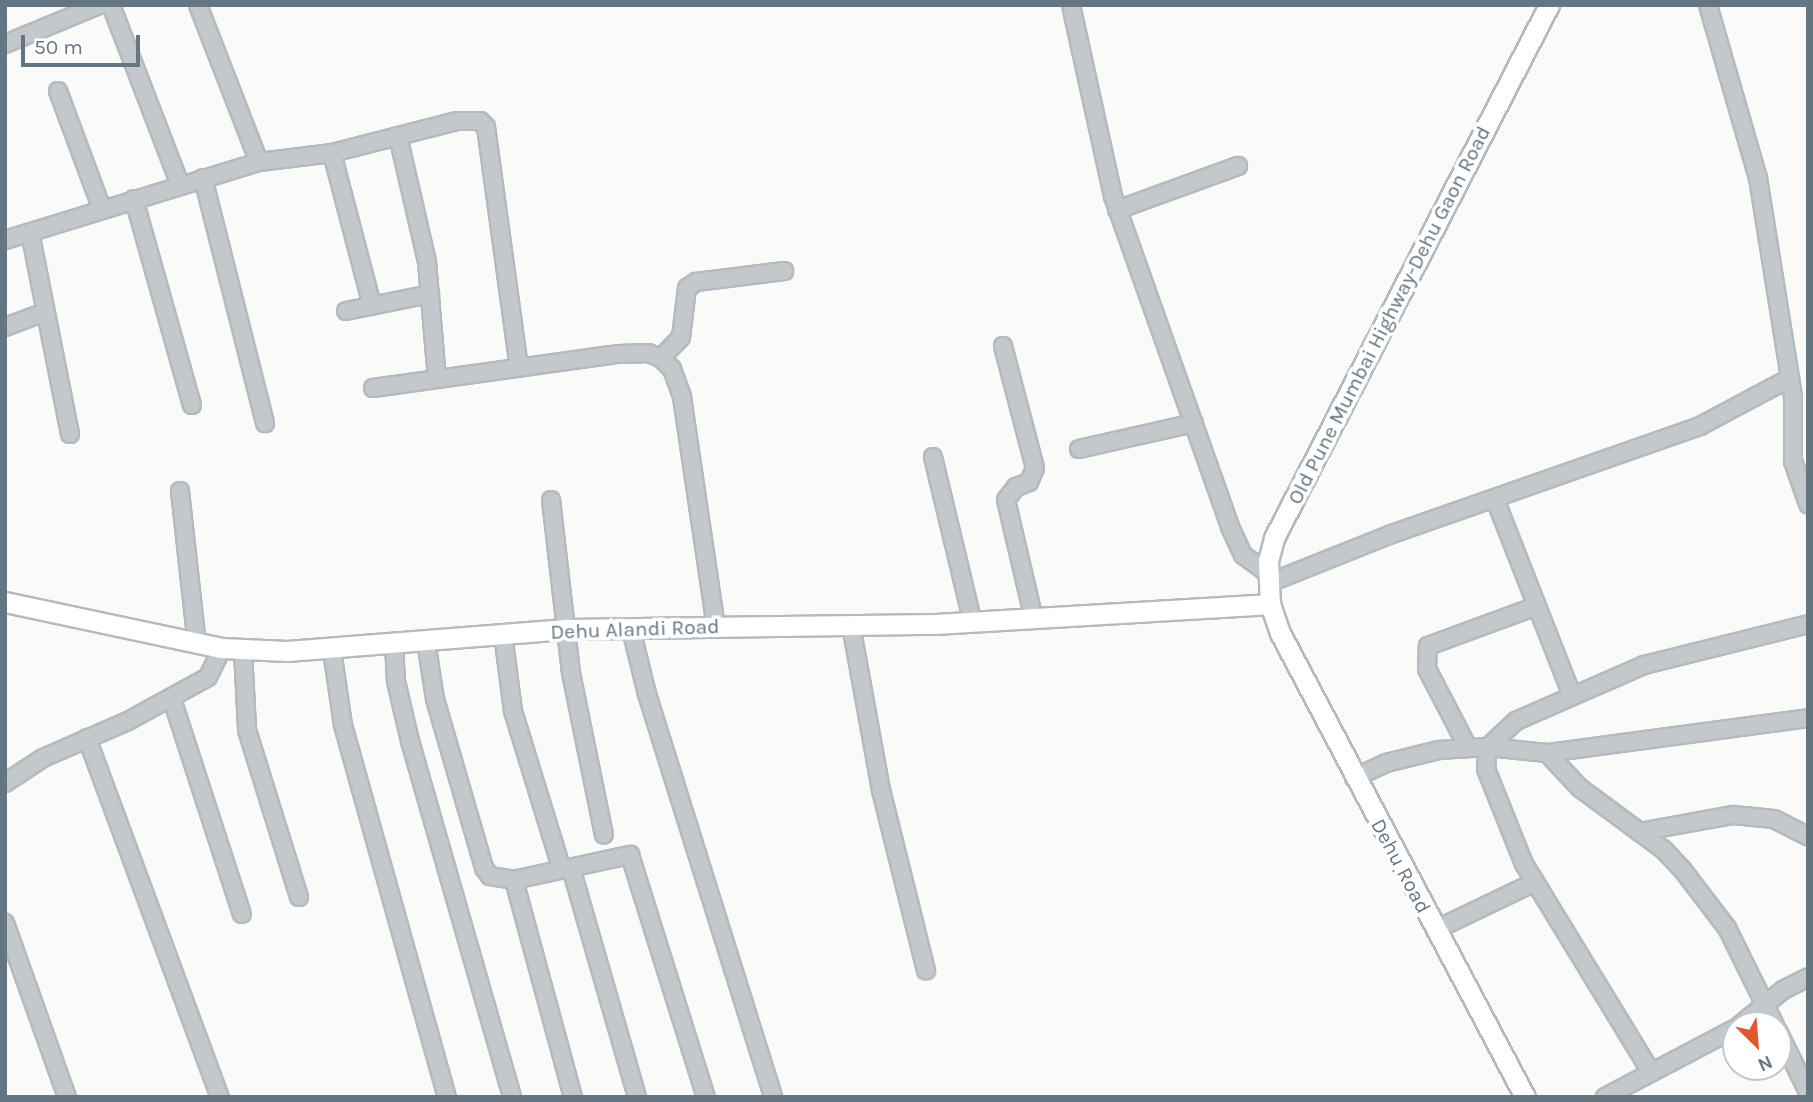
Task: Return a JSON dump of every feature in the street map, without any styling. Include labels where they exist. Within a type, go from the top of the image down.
[{"type":"main road","name":"Old Pune Mumbai Highway-Dehu Gaon Road","points":[[1280,633],[1270,604],[1269,579],[1273,538],[1549,5]]},
{"type":"main road","name":"Dehu Alandi Road","points":[[5,601],[197,644],[243,650],[332,650],[569,629],[973,622],[1270,604]]},
{"type":"main road","name":"Dehu Road","points":[[1280,633],[1354,778],[1525,1097]]},
{"type":"street","points":[[5,44],[99,5]]},
{"type":"street","points":[[111,5],[180,185]]},
{"type":"street","points":[[198,5],[259,162]]},
{"type":"street","points":[[1071,5],[1100,156],[1117,210],[1236,543],[1269,579],[1700,426],[1790,378]]},
{"type":"street","points":[[1708,5],[1758,178],[1801,433],[1793,461],[1808,504]]},
{"type":"street","points":[[58,91],[102,209]]},
{"type":"street","points":[[5,240],[259,162],[332,152],[470,120],[480,121],[486,127],[519,368]]},
{"type":"street","points":[[398,136],[422,235],[437,379]]},
{"type":"street","points":[[332,152],[372,306]]},
{"type":"street","points":[[1117,210],[1238,166]]},
{"type":"street","points":[[202,178],[265,423]]},
{"type":"street","points":[[134,199],[192,405]]},
{"type":"street","points":[[30,232],[70,434]]},
{"type":"street","points":[[661,358],[681,337],[687,288],[696,282],[784,271]]},
{"type":"street","points":[[346,311],[430,294]]},
{"type":"street","points":[[5,327],[45,312]]},
{"type":"street","points":[[1003,346],[1035,468],[1029,482],[1016,487],[1006,500],[1034,619]]},
{"type":"street","points":[[373,388],[619,354],[648,353],[661,358],[671,369],[681,397],[716,627]]},
{"type":"street","points":[[1079,449],[1194,423]]},
{"type":"street","points":[[933,457],[973,622]]},
{"type":"street","points":[[180,491],[197,644]]},
{"type":"street","points":[[1495,499],[1571,694]]},
{"type":"street","points":[[551,500],[569,629],[571,673],[604,835]]},
{"type":"street","points":[[1468,748],[1427,669],[1428,646],[1439,638],[1537,606]]},
{"type":"street","points":[[1651,1072],[1535,882],[1498,806],[1486,769],[1488,747],[1507,726],[1571,694],[1644,665],[1808,624]]},
{"type":"street","points":[[851,625],[881,790],[926,970]]},
{"type":"street","points":[[631,629],[647,694],[772,1096]]},
{"type":"street","points":[[503,634],[513,711],[566,869],[637,1097]]},
{"type":"street","points":[[426,641],[435,699],[480,858],[491,876],[514,880],[629,855],[706,1097]]},
{"type":"street","points":[[394,644],[396,681],[410,741],[512,1097]]},
{"type":"street","points":[[5,783],[43,758],[172,699],[208,677],[222,648]]},
{"type":"street","points":[[243,650],[247,730],[299,897]]},
{"type":"street","points":[[332,650],[343,725],[447,1097]]},
{"type":"street","points":[[172,699],[242,914]]},
{"type":"street","points":[[1354,778],[1409,755],[1488,747],[1547,753],[1808,718]]},
{"type":"street","points":[[87,738],[220,1097]]},
{"type":"street","points":[[1547,753],[1580,788],[1639,832],[1682,869],[1727,928],[1768,1011]]},
{"type":"street","points":[[1639,832],[1733,815],[1774,819],[1808,836]]},
{"type":"street","points":[[514,880],[573,1097]]},
{"type":"street","points":[[1435,930],[1535,882]]},
{"type":"street","points":[[5,923],[67,1097]]},
{"type":"street","points":[[1756,1011],[1808,977]]},
{"type":"street","points":[[1605,1097],[1722,1034]]},
{"type":"street","points":[[1792,1059],[1808,1092]]}]
